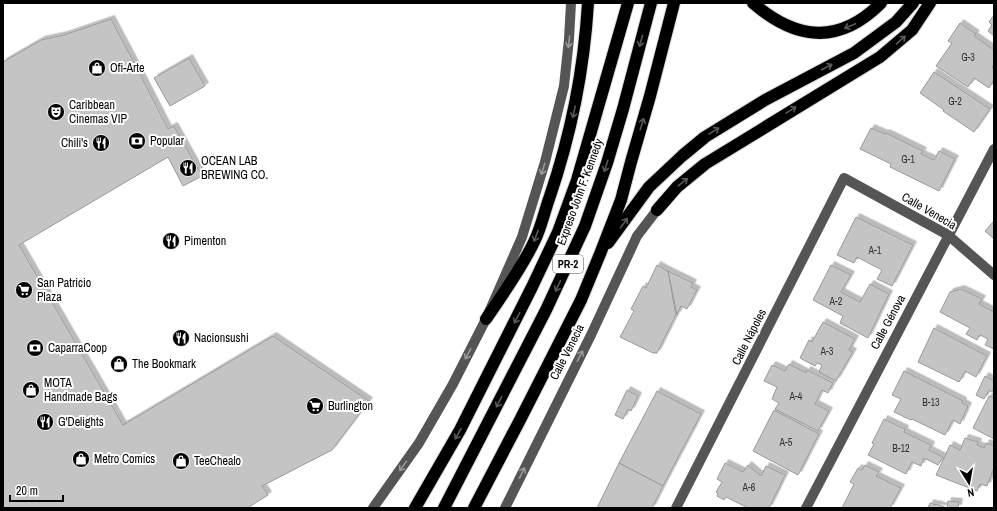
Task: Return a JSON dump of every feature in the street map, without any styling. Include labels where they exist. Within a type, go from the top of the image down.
[{"type":"highway","points":[[486,319],[535,241],[554,185],[571,126],[577,96],[586,32],[588,3]]},
{"type":"highway","points":[[415,508],[460,430],[558,232],[577,180],[628,3]]},
{"type":"highway","name":"Expreso John F. Kennedy","points":[[444,508],[546,310],[585,226],[607,164],[651,3]]},
{"type":"highway","name":"PR-2","points":[[474,508],[522,418],[581,300],[600,254],[621,200],[674,3]]},
{"type":"highway","points":[[753,3],[768,15],[782,23],[800,30],[819,33],[840,30],[856,24],[881,3]]},
{"type":"highway","points":[[600,254],[649,187],[704,137],[764,100],[854,53],[896,22],[913,3]]},
{"type":"highway","points":[[656,210],[677,187],[705,164],[880,57],[912,30],[930,3]]},
{"type":"street","points":[[373,508],[419,443],[453,384],[486,319],[522,236],[545,162],[564,86],[571,3]]},
{"type":"street","name":"Calle Génova","points":[[806,508],[994,149]]},
{"type":"street","name":"Calle Venecia","points":[[844,178],[948,235],[994,275]]},
{"type":"street","name":"Calle Nápoles","points":[[676,508],[844,178]]},
{"type":"street","name":"Calle Venecia","points":[[505,508],[591,335],[637,236],[656,210]]},
{"type":"building","points":[[994,15],[994,36],[988,31],[992,25],[989,22]]},
{"type":"building","name":"San Patricio Plaza","points":[[111,19],[168,129],[174,126],[202,176],[183,186],[168,157],[19,245],[123,425],[273,336],[369,401],[332,450],[262,486],[268,495],[249,507],[250,508],[3,508],[3,62],[41,40],[64,35]]},
{"type":"building","points":[[960,23],[976,34],[974,36],[994,50],[994,64],[992,67],[994,69],[994,80],[989,88],[974,78],[968,87],[936,66],[952,43],[948,41]]},
{"type":"building","points":[[189,58],[205,86],[170,106],[154,78]]},
{"type":"building","points":[[934,72],[990,109],[974,132],[920,93]]},
{"type":"building","points":[[871,128],[885,134],[886,133],[923,151],[921,154],[934,160],[939,151],[955,159],[939,191],[890,167],[891,164],[860,149]]},
{"type":"building","points":[[856,217],[913,245],[892,286],[877,279],[882,270],[857,257],[854,263],[837,255]]},
{"type":"building","points":[[994,221],[994,239],[985,231]]},
{"type":"building","points":[[657,265],[668,271],[676,315],[657,353],[653,353],[620,337],[634,311],[631,309],[643,286],[646,288]]},
{"type":"building","points":[[831,265],[851,275],[841,292],[860,302],[870,284],[889,294],[868,338],[840,323],[843,316],[813,300]]},
{"type":"building","points":[[668,271],[693,283],[691,287],[697,290],[687,309],[681,306],[677,315]]},
{"type":"building","points":[[961,289],[982,299],[979,304],[994,312],[994,349],[985,345],[988,339],[980,335],[977,340],[966,334],[970,328],[940,312],[950,292]]},
{"type":"building","points":[[823,322],[855,339],[849,350],[853,352],[836,381],[819,372],[822,365],[817,363],[815,366],[800,358],[809,340],[812,342]]},
{"type":"building","points":[[934,328],[987,356],[976,377],[965,371],[959,382],[918,362]]},
{"type":"building","points":[[789,364],[806,373],[807,370],[833,383],[828,393],[822,390],[815,404],[829,411],[818,431],[775,409],[779,403],[772,399],[777,387],[764,381],[772,365],[785,371]]},
{"type":"building","points":[[904,371],[963,401],[962,403],[968,406],[960,424],[953,420],[945,435],[894,412],[901,399],[892,395]]},
{"type":"building","points":[[985,376],[994,381],[994,387],[992,392],[989,390],[984,399],[976,395]]},
{"type":"building","points":[[627,390],[638,396],[631,411],[628,409],[623,419],[615,415]]},
{"type":"building","points":[[657,391],[701,414],[663,486],[619,463]]},
{"type":"building","points":[[989,396],[994,398],[994,439],[973,428]]},
{"type":"building","points":[[774,410],[819,434],[798,475],[753,451]]},
{"type":"building","points":[[884,419],[905,429],[904,432],[931,445],[929,450],[943,457],[938,465],[924,458],[921,466],[912,462],[906,474],[868,455],[874,444],[872,443]]},
{"type":"building","points":[[965,438],[978,442],[977,445],[984,448],[986,443],[994,446],[994,468],[987,486],[980,484],[977,491],[936,475],[950,445],[960,450]]},
{"type":"building","points":[[619,463],[663,486],[652,508],[597,508]]},
{"type":"building","points":[[725,463],[743,472],[748,465],[761,476],[766,466],[785,475],[769,508],[748,508],[726,497],[724,500],[717,496],[718,493],[716,492],[722,482],[717,479]]},
{"type":"building","points":[[865,465],[879,472],[876,476],[901,488],[890,508],[842,508],[854,484],[850,482],[858,468],[862,470]]},
{"type":"building","points":[[948,501],[959,502],[958,508],[947,508]]},
{"type":"building","points":[[930,503],[936,504],[947,508],[928,508]]},
{"type":"place","name":"Ofi-Arte","points":[[97,68]]},
{"type":"place","name":"Caribbean Cinemas VIP","points":[[56,112]]},
{"type":"place","name":"Popular","points":[[137,141]]},
{"type":"place","name":"Chili's","points":[[101,143]]},
{"type":"place","name":"OCEAN LAB BREWING CO.","points":[[188,168]]},
{"type":"place","name":"Pimenton","points":[[171,241]]},
{"type":"place","name":"San Patricio Plaza","points":[[24,290]]},
{"type":"place","name":"Nacionsushi","points":[[181,338]]},
{"type":"place","name":"CaparraCoop","points":[[35,348]]},
{"type":"place","name":"The Bookmark","points":[[119,364]]},
{"type":"place","name":"MOTA Handmade Bags","points":[[31,390]]},
{"type":"place","name":"Burlington","points":[[315,406]]},
{"type":"place","name":"G'Delights","points":[[45,422]]},
{"type":"place","name":"Metro Comics","points":[[81,459]]},
{"type":"place","name":"TeeChealo","points":[[181,461]]}]
